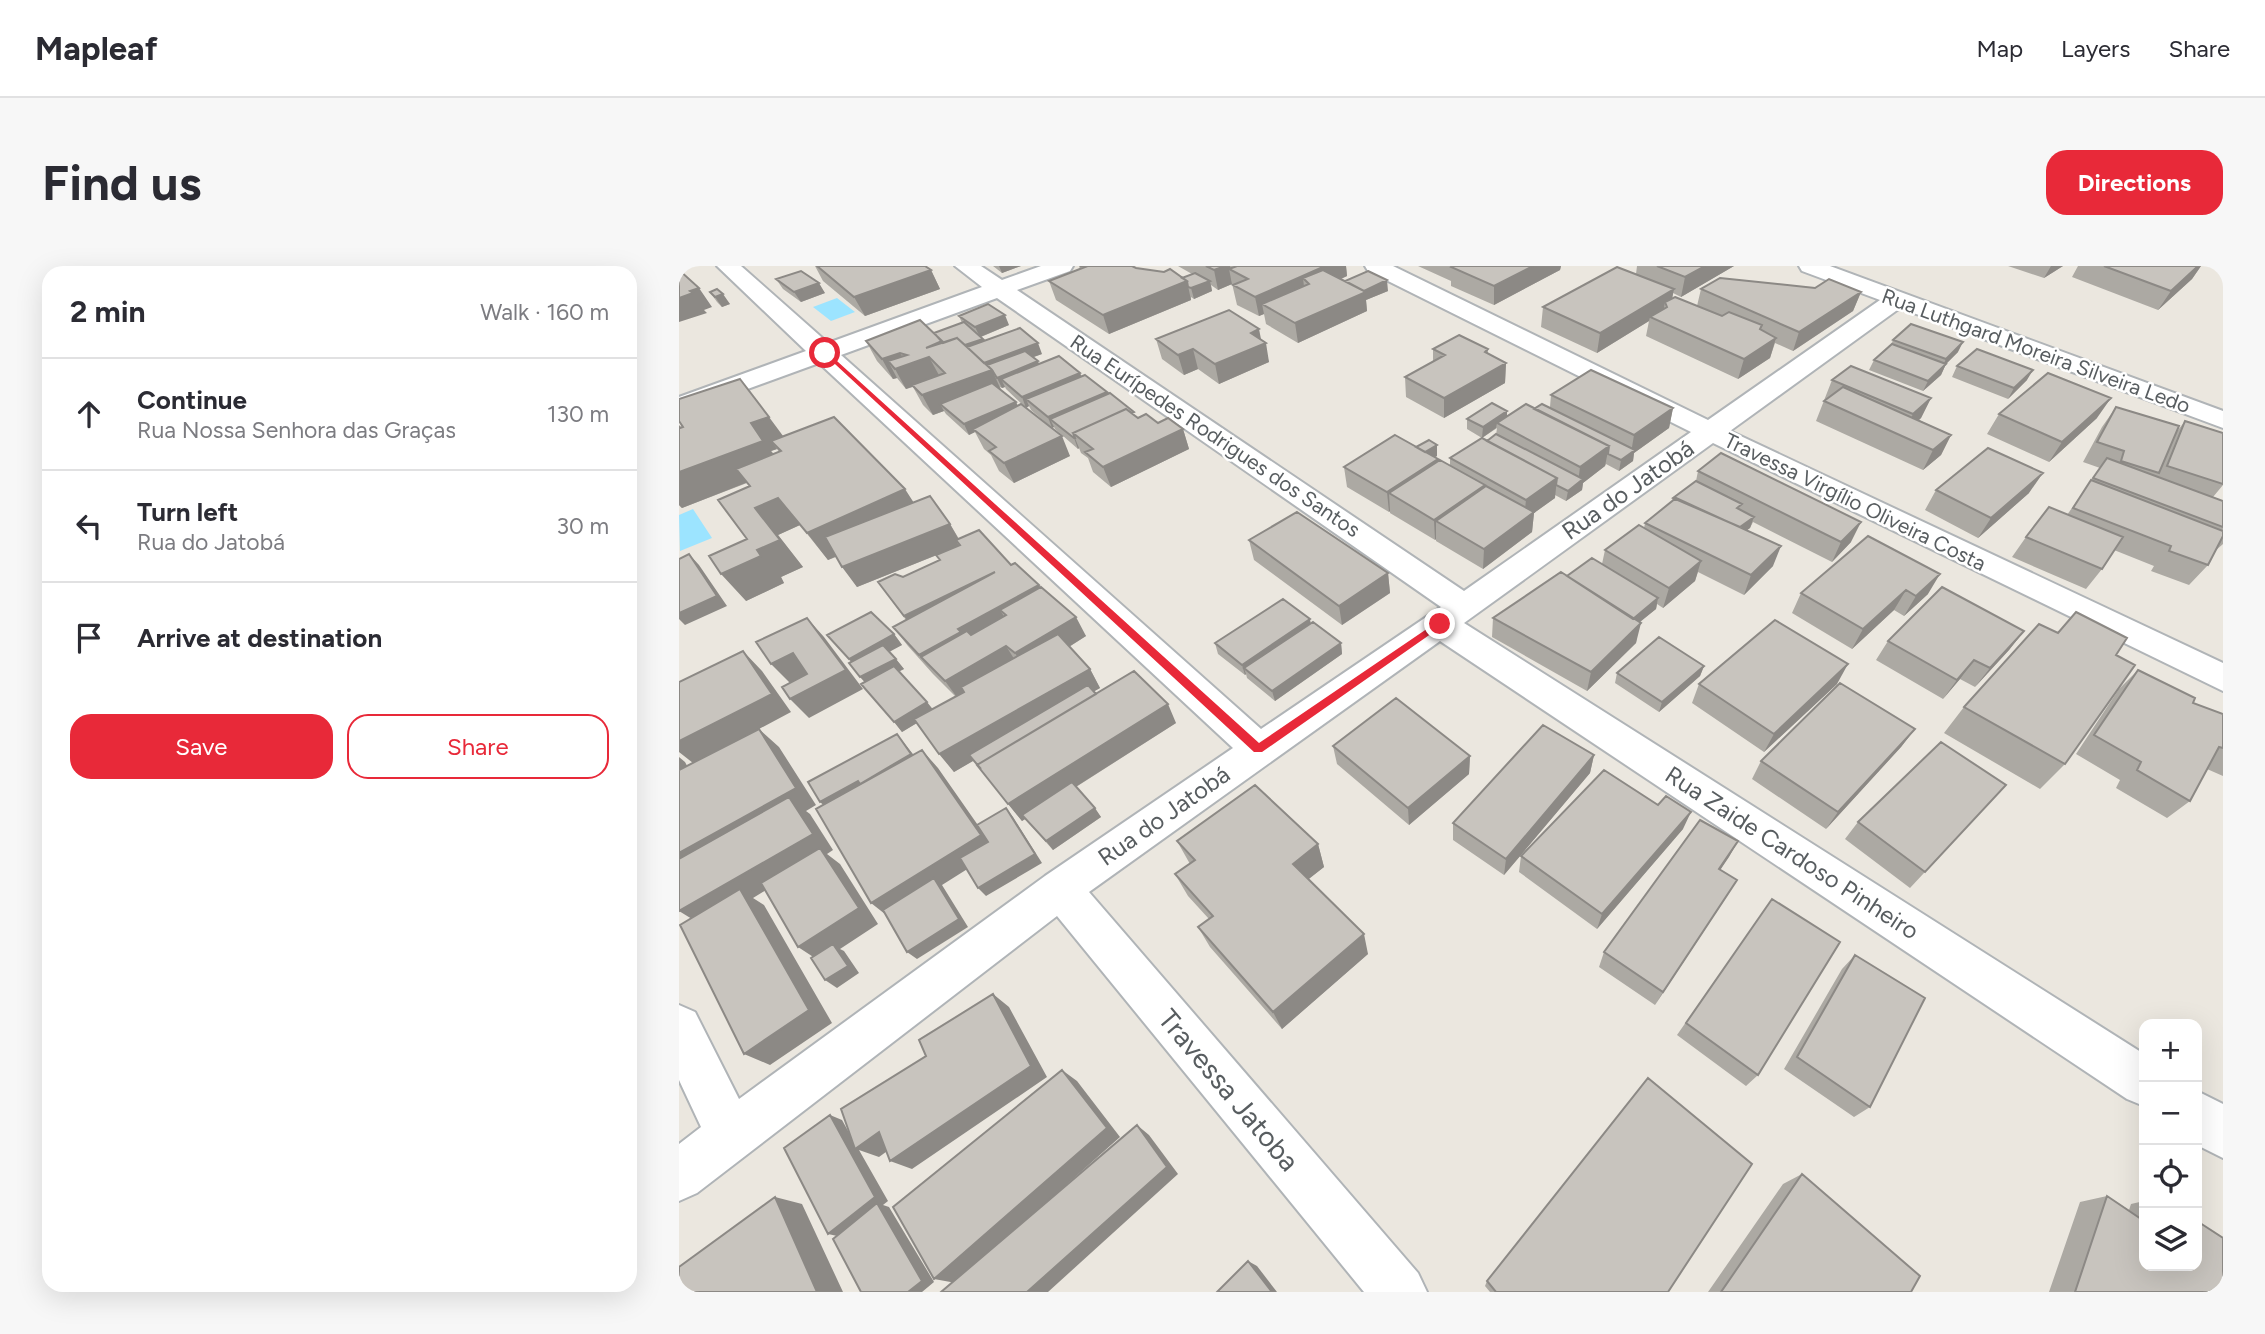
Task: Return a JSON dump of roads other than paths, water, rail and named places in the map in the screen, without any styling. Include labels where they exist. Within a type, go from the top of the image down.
[{"type":"street","points":[[728,266],[1258,749]]},
{"type":"street","name":"Rua Eurípedes Rodrigues dos Santos","points":[[966,266],[1452,615]]},
{"type":"street","points":[[679,406],[1062,266]]},
{"type":"street","name":"Travessa Virgílio Oliveira Costa","points":[[1376,266],[1711,432],[2223,678]]},
{"type":"street","name":"Rua Luthgard Moreira Silveira Ledo","points":[[1810,266],[2223,421]]},
{"type":"street","name":"Rua do Jatobá","points":[[679,1175],[1060,889],[1897,299]]},
{"type":"street","name":"Rua Zaide Cardoso Pinheiro","points":[[1452,615],[2139,1079]]},
{"type":"street","name":"Travessa Jatoba","points":[[1060,889],[1399,1292]]},
{"type":"street","points":[[679,1028],[731,1136]]},
{"type":"street","points":[[2202,1119],[2223,1133]]},
{"type":"water","points":[[837,298],[855,312],[831,321],[813,307]]},
{"type":"water","points":[[693,509],[712,538],[680,551],[679,515]]}]
